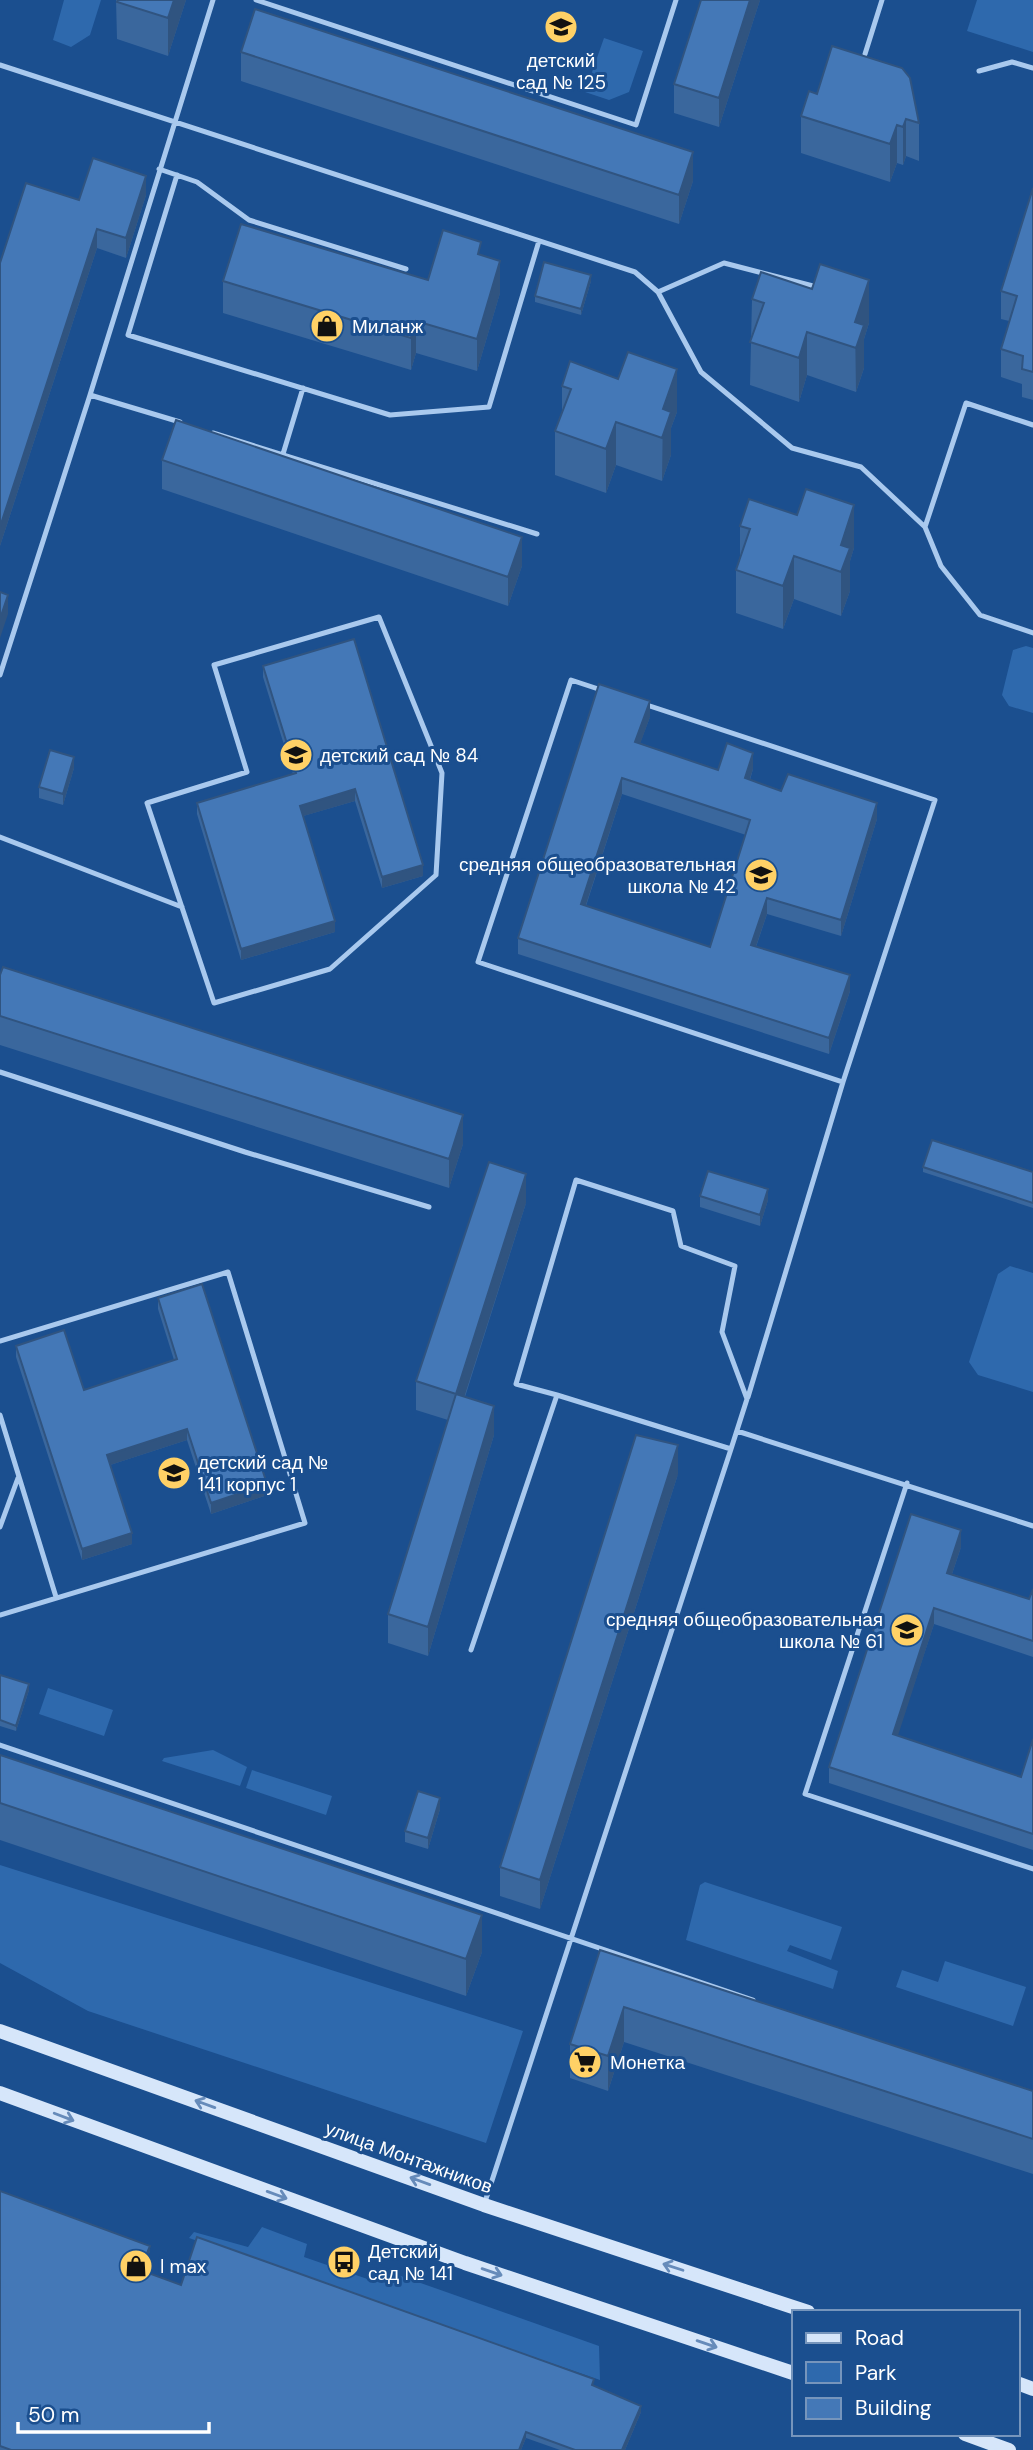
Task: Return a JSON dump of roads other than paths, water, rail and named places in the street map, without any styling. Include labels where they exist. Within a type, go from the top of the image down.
[{"type":"main road","name":"улица Монтажников","points":[[0,2031],[484,2204],[802,2310]]},
{"type":"main road","points":[[0,2093],[466,2263],[792,2374]]},
{"type":"main road","points":[[970,2436],[1009,2450]]},
{"type":"lane","points":[[0,675],[213,0]]},
{"type":"lane","points":[[256,0],[636,125],[676,0]]},
{"type":"lane","points":[[864,54],[882,0]]},
{"type":"lane","points":[[979,71],[1012,62],[1033,68]]},
{"type":"lane","points":[[0,65],[635,272],[658,292],[701,372],[792,448],[861,467],[925,527],[940,566],[980,615],[1033,633]]},
{"type":"lane","points":[[159,169],[197,182],[249,220],[405,269]]},
{"type":"lane","points":[[177,175],[128,335],[390,415],[489,407],[539,241]]},
{"type":"lane","points":[[658,292],[724,263],[825,289]]},
{"type":"lane","points":[[283,454],[303,388]]},
{"type":"lane","points":[[90,395],[193,426]]},
{"type":"lane","points":[[925,527],[966,403],[1033,425]]},
{"type":"lane","points":[[206,430],[537,534]]},
{"type":"lane","points":[[379,617],[442,774],[436,875],[331,969],[214,1003],[182,907],[147,803],[247,772],[214,666],[379,617]]},
{"type":"lane","points":[[484,2204],[522,2095],[570,1937],[737,1431],[843,1082],[935,800],[571,680],[478,962],[843,1082]]},
{"type":"lane","points":[[0,837],[182,907]]},
{"type":"lane","points":[[0,1072],[245,1152],[429,1207]]},
{"type":"lane","points":[[731,1449],[516,1384],[576,1180],[673,1211],[681,1246],[735,1266],[722,1332],[747,1399]]},
{"type":"lane","points":[[0,1341],[228,1272],[305,1523],[0,1615]]},
{"type":"lane","points":[[471,1650],[557,1395]]},
{"type":"lane","points":[[0,1415],[56,1597]]},
{"type":"lane","points":[[737,1431],[907,1483],[1033,1526]]},
{"type":"lane","points":[[0,1527],[19,1475]]},
{"type":"lane","points":[[907,1483],[805,1794],[1033,1869]]},
{"type":"lane","points":[[0,1745],[762,2003]]},
{"type":"place","name":"детский сад № 125","points":[[561,27]]},
{"type":"place","name":"Миланж","points":[[327,326]]},
{"type":"place","name":"детский сад № 84","points":[[296,755]]},
{"type":"place","name":"средняя общеобразовательная школа № 42","points":[[761,875]]},
{"type":"place","name":"детский сад № 141 корпус 1","points":[[174,1473]]},
{"type":"place","name":"средняя общеобразовательная школа № 61","points":[[907,1630]]},
{"type":"place","name":"Монетка","points":[[585,2062]]},
{"type":"place","name":"Детский сад № 141","points":[[344,2262]]},
{"type":"place","name":"I max","points":[[136,2266]]}]
